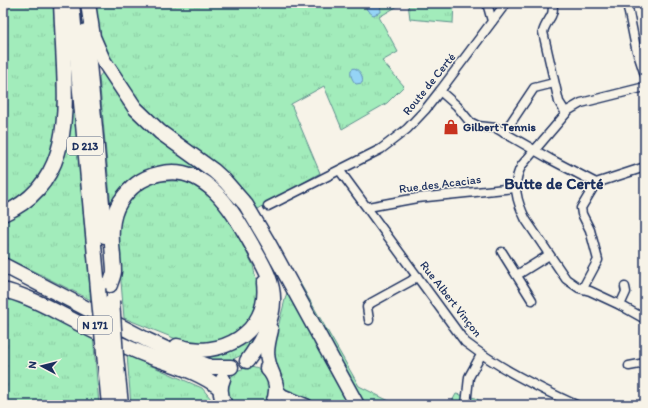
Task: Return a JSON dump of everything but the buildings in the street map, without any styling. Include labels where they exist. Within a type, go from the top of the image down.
[{"type":"highway","points":[[3,214],[24,203],[37,191],[57,160],[62,139],[66,105],[61,3]]},
{"type":"highway","name":"D 213","points":[[72,3],[104,287],[112,301],[109,405]]},
{"type":"highway","name":"D 213","points":[[84,3],[104,287]]},
{"type":"highway","points":[[88,3],[93,37],[103,60],[134,108],[160,132],[206,164],[225,181],[246,205],[357,405]]},
{"type":"highway","points":[[110,354],[104,287],[114,271],[112,230],[115,212],[119,203],[135,184],[150,176],[177,172],[192,176],[207,184],[228,206],[264,267],[271,284],[273,302],[270,318],[257,347],[247,361]]},
{"type":"highway","points":[[268,244],[279,276],[279,292],[267,348],[268,362],[276,382],[277,390],[276,397],[272,405]]},
{"type":"highway","name":"N 171","points":[[3,265],[153,342],[206,366],[217,368],[231,367]]},
{"type":"highway","points":[[126,328],[192,350],[216,349],[230,344],[243,336],[259,313],[264,299],[265,290],[262,273],[264,267]]},
{"type":"highway","name":"N 171","points":[[3,280],[62,310],[176,362],[186,369],[211,381],[220,388]]},
{"type":"highway","points":[[3,290],[44,306],[133,350],[186,369]]},
{"type":"highway","name":"D 213","points":[[110,354],[121,405]]},
{"type":"highway","points":[[225,405],[221,397],[220,388],[222,380],[231,367],[238,363],[247,361],[254,362],[262,364],[273,375]]},
{"type":"main road","points":[[277,390],[282,394],[307,405]]},
{"type":"street","points":[[487,3],[492,21]]},
{"type":"street","name":"Route de Certé","points":[[268,206],[381,149],[407,129],[440,91],[506,3]]},
{"type":"street","points":[[552,3],[554,9],[542,32],[559,102],[566,113]]},
{"type":"street","points":[[627,3],[636,48],[645,76]]},
{"type":"street","points":[[504,133],[534,88],[554,82]]},
{"type":"street","points":[[645,87],[581,104],[566,113],[518,172],[516,188],[522,212],[526,220],[548,255],[566,279],[579,288],[620,305],[645,319]]},
{"type":"street","points":[[440,91],[457,106],[470,122],[478,126],[494,128],[596,182],[602,182],[645,168]]},
{"type":"street","name":"Rue Albert Vinçon","points":[[340,171],[465,342],[516,376],[576,405]]},
{"type":"street","points":[[582,288],[598,260],[590,230],[582,214],[581,208],[596,182]]},
{"type":"street","name":"Rue des Acacias","points":[[368,208],[417,198],[516,188]]},
{"type":"street","points":[[502,252],[532,300]]},
{"type":"street","points":[[517,275],[548,255]]},
{"type":"street","points":[[369,320],[367,307],[371,303],[412,281],[417,276]]},
{"type":"street","points":[[620,305],[626,292],[625,287]]},
{"type":"street","points":[[466,405],[469,377],[481,354]]},
{"type":"street","points":[[629,366],[645,363]]},
{"type":"green space","points":[[3,3],[57,3],[68,36],[91,300],[3,256]]},
{"type":"green space","points":[[94,3],[403,3],[379,17],[398,52],[382,61],[404,86],[387,103],[342,129],[324,86],[291,104],[320,173],[258,209],[246,196],[204,158],[193,171],[171,166],[111,207],[99,77],[105,69]]},
{"type":"green space","points":[[408,3],[454,3],[453,23],[410,19]]},
{"type":"green space","points":[[163,181],[186,181],[211,197],[231,222],[253,265],[258,290],[256,307],[247,324],[233,337],[210,345],[191,345],[124,318],[117,233],[122,212],[133,195],[145,185]]},
{"type":"green space","points":[[300,283],[359,386],[397,405],[319,405],[285,390],[280,375],[270,358],[287,292]]},
{"type":"green space","points":[[3,292],[93,334],[99,405],[3,405]]},
{"type":"green space","points":[[269,307],[257,340],[244,354],[229,361],[220,363],[199,356],[218,353]]},
{"type":"green space","points":[[127,355],[202,388],[216,405],[131,405]]},
{"type":"green space","points":[[248,367],[260,370],[267,377],[271,387],[271,392],[270,397],[264,405],[233,405],[227,393],[228,381],[236,371]]},
{"type":"green space","points":[[456,394],[476,398],[484,405],[450,405]]},
{"type":"water","points":[[364,3],[380,3],[381,12],[373,15],[367,10]]},
{"type":"water","points":[[354,68],[361,74],[362,83],[356,84],[352,79],[351,70]]},
{"type":"place","name":"Gilbert Tennis","points":[[451,127]]},
{"type":"district","name":"Butte de Certé","points":[[554,183]]}]
